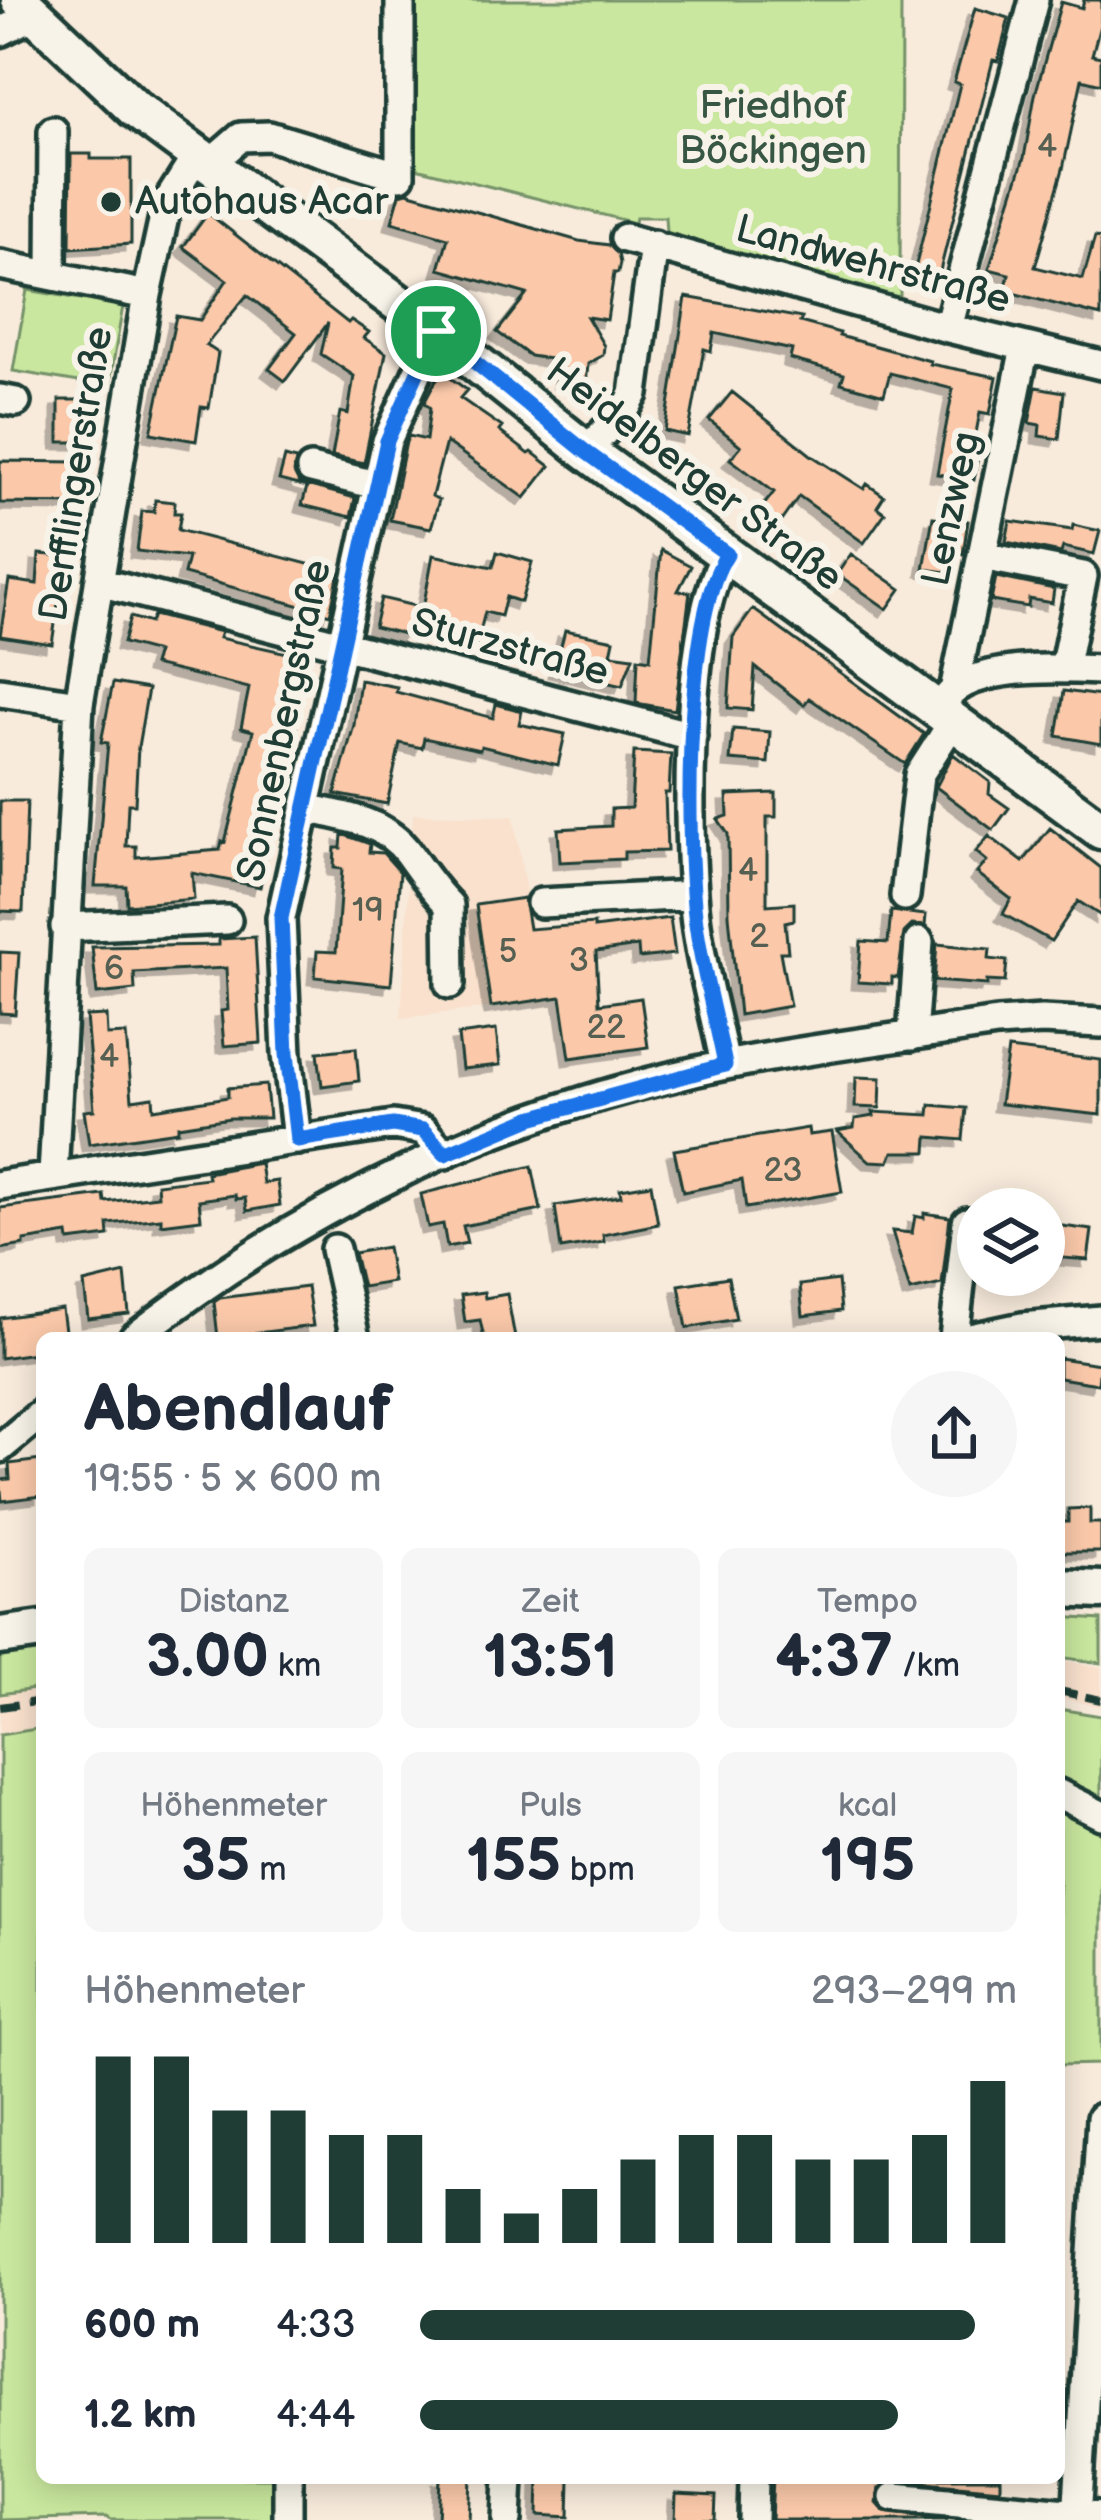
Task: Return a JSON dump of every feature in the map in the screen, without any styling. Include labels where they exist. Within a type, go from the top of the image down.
[{"type":"main road","name":"Heidelberger Straße","points":[[27,8],[110,88],[436,331],[586,452],[950,705],[1101,830]]},
{"type":"main road","points":[[1065,1588],[1101,1590]]},
{"type":"main road","points":[[0,1636],[36,1631]]},
{"type":"street","points":[[948,328],[1034,0]]},
{"type":"street","points":[[0,32],[27,8]]},
{"type":"street","points":[[204,158],[241,137],[269,136],[400,176],[400,8]]},
{"type":"street","points":[[52,275],[53,131]]},
{"type":"street","name":"Derfflingerstraße","points":[[53,1175],[79,704],[147,295],[167,203],[204,158]]},
{"type":"street","name":"Landwehrstraße","points":[[625,238],[948,328],[1101,365]]},
{"type":"street","points":[[586,452],[634,394],[654,245]]},
{"type":"street","points":[[0,266],[147,295]]},
{"type":"street","name":"Sonnenbergstraße","points":[[297,1140],[287,1054],[281,918],[387,441],[436,331]]},
{"type":"street","name":"Lenzweg","points":[[950,705],[1025,347]]},
{"type":"street","points":[[311,469],[376,485]]},
{"type":"street","points":[[725,1065],[693,895],[692,736],[698,663],[716,572],[727,554]]},
{"type":"street","points":[[982,556],[1084,576],[1064,668]]},
{"type":"street","name":"Sturzstraße","points":[[99,583],[692,736]]},
{"type":"street","points":[[905,896],[919,776],[950,705],[990,674],[1101,670]]},
{"type":"street","points":[[0,692],[79,704]]},
{"type":"street","points":[[304,808],[360,820],[389,834],[407,851],[428,884],[449,905],[450,985]]},
{"type":"street","points":[[542,903],[693,895]]},
{"type":"street","points":[[65,927],[226,920]]},
{"type":"street","points":[[912,1036],[919,942]]},
{"type":"street","points":[[142,1332],[199,1288],[322,1211],[531,1118],[725,1065],[1042,1020],[1101,1024]]},
{"type":"street","points":[[0,1185],[393,1125],[423,1130],[445,1154]]},
{"type":"street","points":[[335,1249],[355,1332]]},
{"type":"street","points":[[955,1332],[959,1296]]},
{"type":"street","points":[[1001,1332],[1101,1320]]},
{"type":"street","points":[[0,1448],[36,1418]]},
{"type":"street","points":[[1065,1797],[1101,1815]]},
{"type":"street","points":[[894,2497],[1085,2517],[1101,2118]]},
{"type":"street","points":[[288,2484],[288,2520]]},
{"type":"street","points":[[507,2520],[509,2484]]},
{"type":"street","points":[[753,2520],[754,2484]]},
{"type":"shaded area","points":[[413,814],[514,816],[543,1002],[401,1018]]},
{"type":"shaded area","points":[[1065,1661],[1101,1667],[1101,1707],[1065,1699]]},
{"type":"shaded area","points":[[36,1689],[36,1729],[0,1735],[0,1694]]},
{"type":"green space","name":"Friedhof Böckingen","points":[[412,0],[901,0],[900,300],[666,232],[665,217],[636,217],[635,223],[412,167]]},
{"type":"green space","points":[[27,290],[123,306],[109,387],[13,371]]},
{"type":"green space","points":[[1065,1617],[1101,1620],[1101,1663],[1065,1658]]},
{"type":"green space","points":[[36,1646],[36,1689],[0,1694],[0,1652]]},
{"type":"green space","points":[[1065,1710],[1101,1716],[1101,1797],[1065,1782]]},
{"type":"green space","points":[[36,1729],[36,2484],[280,2484],[281,2520],[0,2520],[0,1735]]},
{"type":"green space","points":[[1065,1806],[1101,1819],[1101,2064],[1065,2065]]},
{"type":"building","points":[[1084,0],[1101,0],[1092,55],[1101,57],[1101,84],[1082,79],[1035,267],[1083,279],[1095,237],[1101,238],[1101,316],[1005,291],[1009,274],[989,269],[1024,158],[1035,95],[1061,2],[1082,8]]},
{"type":"building","points":[[975,8],[1009,18],[998,61],[993,60],[939,275],[915,269],[960,84],[954,82]]},
{"type":"building","name":"Autohaus Acar","points":[[71,154],[131,159],[131,244],[70,248]]},
{"type":"building","points":[[407,192],[579,241],[609,245],[618,254],[607,320],[587,317],[604,346],[603,355],[588,364],[586,384],[560,381],[563,361],[530,356],[497,332],[527,294],[439,269],[448,238],[392,222],[400,194]]},
{"type":"building","points":[[208,213],[348,323],[351,320],[369,332],[364,338],[386,353],[364,463],[332,456],[340,412],[348,414],[354,376],[321,354],[328,323],[285,381],[269,369],[296,333],[247,295],[206,345],[218,353],[209,408],[201,407],[196,441],[151,433],[176,316],[200,320],[227,280],[183,247]]},
{"type":"building","points":[[686,297],[802,318],[800,322],[930,364],[997,377],[990,414],[980,412],[973,449],[979,450],[974,480],[937,474],[953,389],[890,373],[884,395],[841,383],[844,374],[790,359],[792,350],[714,333],[711,351],[704,349],[688,436],[665,431]]},
{"type":"building","points":[[441,371],[467,390],[460,398],[550,466],[525,498],[446,442],[432,496],[439,500],[431,528],[390,520],[406,442],[409,436],[426,440],[430,408],[424,403]]},
{"type":"building","points":[[1036,387],[1064,392],[1059,439],[1039,436],[1040,425],[1029,423]]},
{"type":"building","points":[[732,392],[811,455],[864,489],[867,484],[884,496],[877,507],[885,513],[864,543],[799,496],[779,524],[760,510],[774,492],[730,459],[741,446],[709,420]]},
{"type":"building","points":[[59,400],[82,400],[82,442],[59,442]]},
{"type":"building","points":[[285,457],[296,460],[294,473],[299,483],[355,498],[351,517],[302,505],[307,487],[279,480]]},
{"type":"building","points":[[0,461],[77,462],[76,504],[0,503]]},
{"type":"building","points":[[155,500],[175,502],[174,513],[181,513],[178,530],[339,572],[330,614],[184,574],[188,557],[137,551],[142,511],[154,512]]},
{"type":"building","points":[[933,517],[968,521],[963,554],[950,552],[947,572],[924,569]]},
{"type":"building","points":[[1010,521],[1100,531],[1094,554],[1063,547],[1061,553],[1006,542]]},
{"type":"building","points":[[661,550],[691,566],[678,591],[690,592],[675,710],[636,703],[638,658],[650,660]]},
{"type":"building","points":[[497,552],[532,562],[521,602],[506,597],[501,616],[485,612],[474,655],[449,649],[452,639],[374,627],[381,598],[423,608],[433,555],[493,567]]},
{"type":"building","points":[[39,554],[65,556],[52,644],[0,636],[9,580],[37,584]]},
{"type":"building","points":[[851,554],[901,589],[887,609],[837,574]]},
{"type":"building","points":[[996,577],[1054,589],[1052,603],[1029,599],[1028,607],[991,601]]},
{"type":"building","points":[[753,609],[924,734],[905,764],[809,698],[804,705],[755,667],[752,710],[728,708],[733,637]]},
{"type":"building","points":[[153,615],[221,632],[219,638],[310,658],[292,720],[297,722],[281,821],[274,820],[260,887],[192,873],[194,899],[127,905],[126,886],[95,886],[108,743],[101,742],[113,683],[148,689],[135,804],[128,804],[126,846],[136,846],[136,857],[220,850],[253,731],[241,728],[249,688],[153,665],[157,652],[123,643],[130,617],[150,623]]},
{"type":"building","points":[[565,630],[614,640],[611,654],[633,657],[622,686],[555,670]]},
{"type":"building","points":[[360,680],[493,718],[496,704],[522,711],[519,724],[565,734],[558,765],[424,738],[422,748],[400,743],[387,804],[335,794],[354,725]]},
{"type":"building","points":[[1064,691],[1101,696],[1101,744],[1057,736]]},
{"type":"building","points":[[733,729],[770,732],[768,763],[730,760]]},
{"type":"building","points":[[634,752],[671,754],[669,793],[665,793],[667,851],[560,862],[558,829],[611,826],[611,809],[631,808]]},
{"type":"building","points":[[953,754],[990,782],[989,794],[1009,808],[993,830],[936,787]]},
{"type":"building","points":[[776,793],[776,817],[767,817],[767,905],[794,903],[794,920],[785,922],[788,952],[780,952],[790,1006],[739,1015],[729,915],[728,834],[718,819],[728,816],[727,795]]},
{"type":"building","points":[[0,801],[27,801],[23,912],[0,911]]},
{"type":"building","points":[[1050,828],[1101,868],[1101,916],[1078,901],[1051,941],[1003,914],[1011,899],[977,873],[987,861],[976,852],[989,836],[1023,862]]},
{"type":"building","points":[[342,834],[370,844],[369,852],[383,853],[400,872],[391,985],[315,977],[317,951],[336,952],[342,869],[334,868],[335,848],[341,848]]},
{"type":"building","points":[[524,898],[529,929],[594,924],[594,928],[670,918],[675,954],[639,958],[638,946],[596,952],[599,1004],[641,998],[648,1047],[570,1058],[561,997],[491,1007],[476,905]]},
{"type":"building","points":[[891,911],[926,915],[925,926],[912,925],[904,933],[898,978],[892,977],[892,984],[858,982],[861,941],[888,943]]},
{"type":"building","points":[[255,937],[261,1043],[224,1046],[221,1011],[228,1010],[226,968],[134,973],[135,990],[97,994],[92,947],[219,945],[219,939]]},
{"type":"building","points":[[937,944],[990,949],[989,959],[1007,961],[1005,982],[934,981]]},
{"type":"building","points":[[0,952],[19,953],[15,1014],[0,1013]]},
{"type":"building","points":[[106,1015],[107,1035],[126,1034],[132,1100],[153,1097],[154,1109],[228,1097],[228,1088],[266,1085],[269,1118],[230,1118],[89,1144],[84,1111],[94,1110],[86,1016]]},
{"type":"building","points":[[496,1030],[500,1065],[462,1069],[458,1035]]},
{"type":"building","points":[[356,1048],[359,1081],[322,1086],[318,1052]]},
{"type":"building","points":[[1008,1049],[1101,1060],[1101,1115],[1000,1104]]},
{"type":"building","points":[[856,1077],[881,1078],[880,1108],[855,1107]]},
{"type":"building","points":[[930,1105],[966,1108],[963,1140],[928,1137],[927,1152],[893,1152],[889,1162],[870,1161],[837,1131],[854,1128],[855,1119],[874,1116],[873,1112],[929,1115]]},
{"type":"building","points":[[808,1128],[809,1135],[832,1132],[842,1192],[746,1208],[742,1180],[683,1192],[674,1150]]},
{"type":"building","points":[[260,1163],[263,1183],[277,1181],[280,1205],[247,1211],[245,1198],[235,1195],[199,1200],[201,1219],[108,1224],[109,1236],[69,1241],[68,1234],[0,1249],[0,1208],[104,1195],[105,1202],[158,1196],[157,1184],[208,1178],[207,1173]]},
{"type":"building","points":[[532,1166],[541,1210],[463,1226],[467,1243],[447,1247],[443,1224],[428,1227],[421,1194]]},
{"type":"building","points":[[651,1184],[658,1224],[603,1235],[604,1242],[561,1249],[555,1206],[621,1196],[620,1189]]},
{"type":"building","points":[[924,1213],[950,1217],[942,1284],[910,1291],[892,1231],[912,1233],[915,1216],[924,1218]]},
{"type":"building","points":[[1065,1226],[1092,1230],[1088,1260],[1065,1258]]},
{"type":"building","points":[[387,1247],[393,1282],[362,1287],[354,1253]]},
{"type":"building","points":[[125,1273],[129,1314],[88,1319],[84,1283]]},
{"type":"building","points":[[728,1277],[736,1319],[687,1328],[679,1285]]},
{"type":"building","points":[[838,1280],[841,1311],[803,1316],[800,1285]]},
{"type":"building","points":[[307,1287],[313,1326],[217,1332],[214,1302]]},
{"type":"building","points":[[507,1294],[514,1332],[483,1332],[480,1320],[465,1322],[461,1295]]},
{"type":"building","points":[[62,1309],[65,1332],[36,1332],[36,1353],[0,1358],[0,1318]]},
{"type":"building","points":[[1065,1359],[1100,1364],[1098,1384],[1065,1379]]},
{"type":"building","points":[[36,1461],[36,1497],[2,1501],[0,1480],[10,1479],[9,1464]]},
{"type":"building","points":[[1090,1508],[1090,1523],[1101,1523],[1101,1552],[1065,1552],[1068,1509]]},
{"type":"building","points":[[440,2484],[471,2484],[469,2520],[438,2520]]},
{"type":"building","points":[[539,2484],[570,2484],[569,2517],[538,2515]]},
{"type":"building","points":[[773,2484],[887,2484],[879,2488],[877,2503],[885,2512],[948,2520],[771,2520]]},
{"type":"building","points":[[948,2484],[1000,2484],[1000,2489]]},
{"type":"building","points":[[676,2494],[716,2496],[715,2520],[675,2520]]},
{"type":"railway","points":[[1065,1692],[1101,1700]]},
{"type":"railway","points":[[0,1707],[36,1702]]},
{"type":"place","name":"Autohaus Acar","points":[[111,202]]},
{"type":"route","points":[[436,331],[586,452],[727,554],[716,572],[698,663],[692,736],[693,895],[725,1065],[531,1118],[445,1154],[423,1130],[393,1125],[297,1140],[287,1054],[281,918],[387,441],[436,331]]}]
